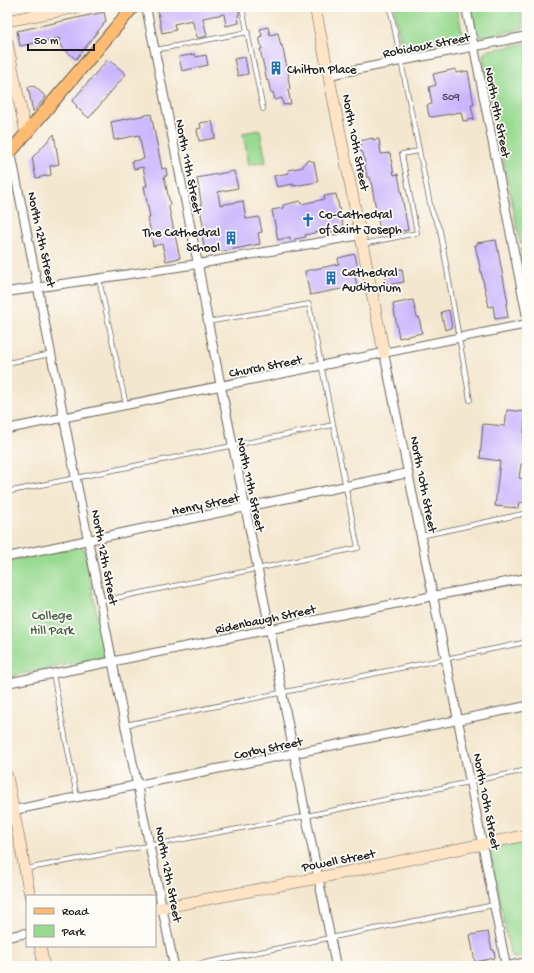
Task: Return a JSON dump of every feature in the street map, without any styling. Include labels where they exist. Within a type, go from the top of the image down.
[{"type":"main road","points":[[9,154],[133,7]]},
{"type":"street","points":[[7,21],[78,7]]},
{"type":"street","name":"North 11th Street","points":[[146,7],[336,966]]},
{"type":"street","name":"North 10th Street","points":[[315,7],[507,966]]},
{"type":"street","name":"North 9th Street","points":[[466,7],[527,317]]},
{"type":"street","name":"Robidoux Street","points":[[329,75],[527,36]]},
{"type":"street","points":[[7,42],[26,134]]},
{"type":"street","name":"North 12th Street","points":[[9,154],[38,287],[150,845],[159,908],[174,966]]},
{"type":"street","points":[[7,292],[362,239]]},
{"type":"street","name":"Church Street","points":[[7,429],[527,324]]},
{"type":"street","name":"Henry Street","points":[[7,557],[408,473]]},
{"type":"street","name":"Ridenbaugh Street","points":[[7,683],[527,578]]},
{"type":"street","name":"Corby Street","points":[[14,810],[527,706]]},
{"type":"street","points":[[7,776],[30,895]]},
{"type":"street","name":"Powell Street","points":[[159,908],[318,878],[527,835]]},
{"type":"street","points":[[7,937],[26,933]]},
{"type":"street","points":[[40,947],[44,966]]},
{"type":"street","points":[[507,966],[527,962]]},
{"type":"lane","points":[[242,7],[263,109]]},
{"type":"lane","points":[[390,7],[431,209],[440,230],[470,400]]},
{"type":"lane","points":[[155,50],[248,32]]},
{"type":"lane","points":[[362,239],[417,233],[402,154],[419,151]]},
{"type":"lane","points":[[99,279],[126,405]]},
{"type":"lane","points":[[101,601],[358,548],[310,304],[208,322]]},
{"type":"lane","points":[[7,363],[51,354]]},
{"type":"lane","points":[[7,492],[333,425]]},
{"type":"lane","points":[[421,536],[527,514]]},
{"type":"lane","points":[[125,725],[527,642]]},
{"type":"lane","points":[[53,674],[77,798]]},
{"type":"lane","points":[[25,869],[306,816],[527,770]]},
{"type":"lane","points":[[189,966],[494,905]]},
{"type":"green space","points":[[394,7],[457,7],[463,41],[460,44],[403,55]]},
{"type":"green space","points":[[471,7],[520,7],[524,28],[483,37],[479,36],[476,33]]},
{"type":"green space","points":[[527,43],[527,242],[520,243],[483,58],[486,51]]},
{"type":"green space","points":[[260,130],[266,162],[249,165],[243,133]]},
{"type":"green space","points":[[527,248],[527,287],[520,249]]},
{"type":"green space","name":"College Hill Park","points":[[80,547],[84,548],[85,552],[105,657],[7,677],[7,561]]},
{"type":"green space","points":[[527,841],[527,956],[514,958],[511,957],[510,953],[490,852],[491,849],[494,848]]},
{"type":"building","points":[[157,7],[239,7],[239,23],[226,26],[224,14],[203,18],[207,36],[197,37],[192,20],[174,24],[176,30],[162,33]]},
{"type":"building","points":[[104,12],[106,21],[76,59],[61,47],[59,38],[20,46],[17,31]]},
{"type":"building","name":"Chilton Place","points":[[268,27],[270,35],[278,33],[281,46],[282,45],[289,76],[290,89],[288,90],[291,104],[283,105],[282,98],[275,100],[273,92],[271,93],[268,80],[267,81],[259,37],[262,36],[260,29]]},
{"type":"building","points":[[195,54],[196,57],[206,55],[208,65],[182,71],[179,57]]},
{"type":"building","points":[[245,57],[248,74],[238,76],[234,59]]},
{"type":"building","points":[[108,59],[126,74],[89,118],[76,107],[77,106],[72,101]]},
{"type":"building","points":[[456,69],[456,73],[468,71],[474,105],[471,105],[474,119],[463,121],[461,112],[432,117],[429,116],[427,105],[432,104],[429,87],[436,85],[433,74]]},
{"type":"building","points":[[34,86],[46,97],[33,112],[28,87]]},
{"type":"building","points":[[151,114],[162,169],[166,168],[167,176],[164,176],[170,204],[169,208],[180,258],[166,261],[162,244],[153,246],[144,186],[147,186],[143,167],[134,169],[132,161],[144,159],[139,135],[114,140],[111,122]]},
{"type":"building","points":[[212,121],[215,138],[199,141],[197,129],[201,128],[200,123]]},
{"type":"building","points":[[54,134],[59,164],[50,166],[51,175],[36,178],[32,158]]},
{"type":"building","points":[[373,138],[373,140],[379,139],[381,154],[390,153],[394,175],[398,174],[408,230],[381,235],[370,177],[367,178],[363,153],[359,148],[361,146],[360,141]]},
{"type":"building","points":[[309,160],[314,162],[318,182],[277,187],[274,176],[289,173],[288,170],[303,167],[305,162]]},
{"type":"building","points":[[234,171],[238,188],[218,192],[220,205],[243,201],[246,219],[259,217],[262,232],[258,233],[260,244],[214,253],[213,249],[205,251],[201,231],[204,231],[197,178]]},
{"type":"building","name":"Co-Cathedral of Saint Joseph","points":[[336,194],[344,230],[331,232],[330,229],[305,235],[306,237],[290,240],[290,237],[278,240],[272,210],[283,208],[283,205],[300,201],[301,204],[325,199],[324,196]]},
{"type":"building","points":[[496,240],[508,303],[506,304],[508,317],[495,319],[493,306],[489,307],[475,245],[477,245],[477,243]]},
{"type":"building","name":"Cathedral Auditorium","points":[[355,254],[358,269],[354,270],[357,286],[310,295],[305,271],[339,264],[338,258]]},
{"type":"building","points":[[402,269],[404,282],[387,285],[385,272]]},
{"type":"building","points":[[413,300],[417,317],[419,317],[422,333],[399,338],[393,304]]},
{"type":"building","points":[[449,310],[452,328],[445,330],[441,312]]},
{"type":"building","points":[[507,410],[526,412],[523,441],[527,441],[526,464],[521,464],[519,478],[527,479],[527,503],[519,502],[518,508],[495,506],[500,461],[480,458],[483,424],[505,426]]},
{"type":"building","points":[[488,932],[495,958],[475,962],[470,935]]},
{"type":"place","name":"Chilton Place","points":[[276,68]]},
{"type":"place","name":"Co-Cathedral of Saint Joseph","points":[[308,220]]},
{"type":"place","name":"The Cathedral School","points":[[231,238]]},
{"type":"place","name":"Cathedral Auditorium","points":[[331,278]]}]
